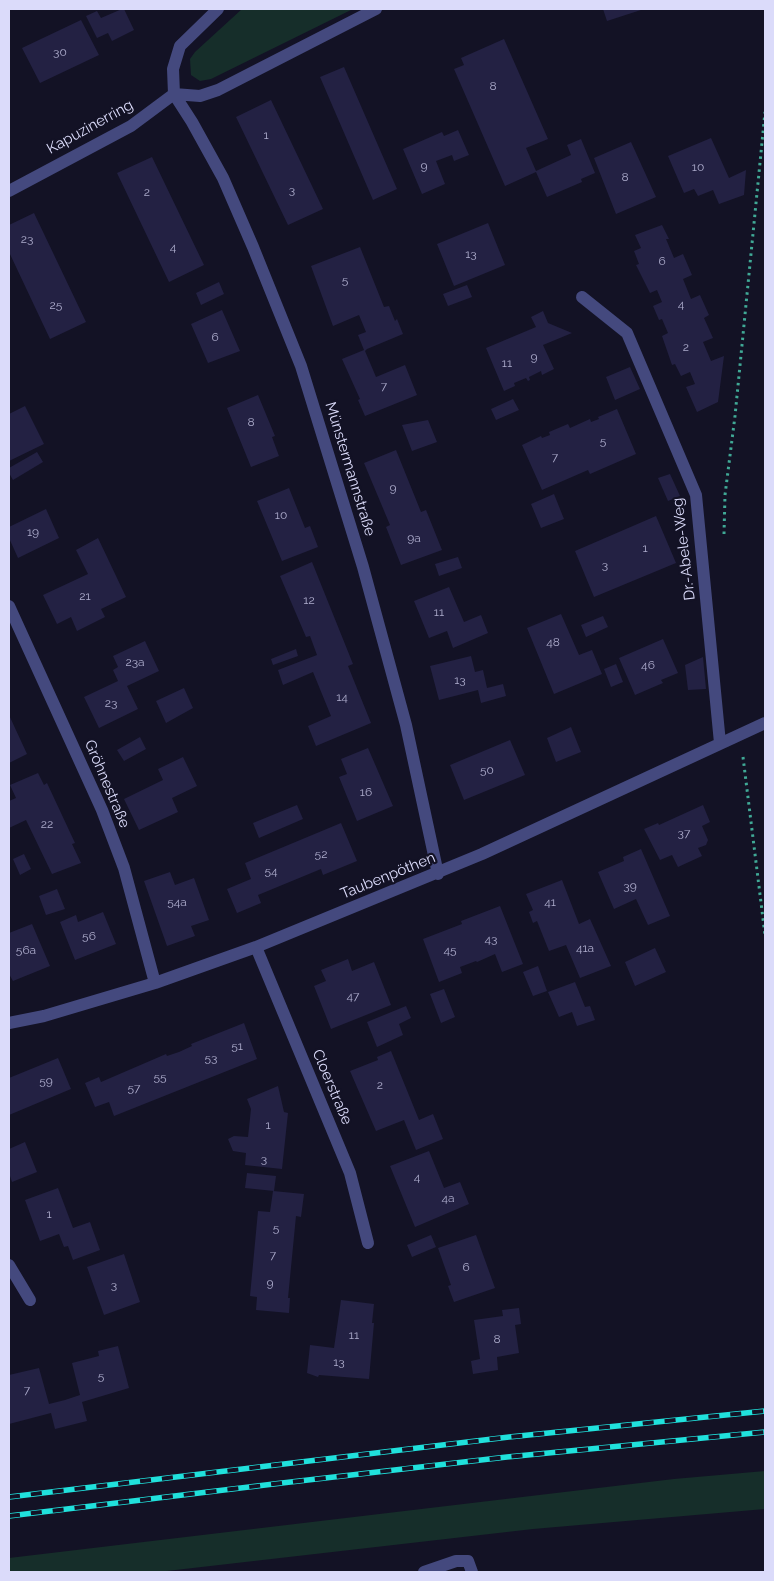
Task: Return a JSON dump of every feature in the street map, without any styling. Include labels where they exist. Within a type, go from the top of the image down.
[{"type":"street","points":[[218,9],[180,46],[173,69],[174,94],[200,96],[218,90],[376,9]]},
{"type":"street","name":"Kapuzinerring","points":[[9,191],[131,126],[174,94]]},
{"type":"street","name":"Münstermannstraße","points":[[174,94],[223,178],[254,247],[301,366],[363,567],[404,716],[438,874]]},
{"type":"street","name":"Dr.-Abele-Weg","points":[[582,296],[627,333],[696,495],[720,743]]},
{"type":"street","name":"Gröhnestraße","points":[[9,606],[102,810],[124,868],[155,983]]},
{"type":"street","name":"Taubenpöthen","points":[[9,1023],[44,1016],[155,983],[256,947],[438,874],[765,723]]},
{"type":"street","name":"Cloerstraße","points":[[256,947],[350,1173],[368,1243]]},
{"type":"street","points":[[9,1265],[30,1300]]},
{"type":"street","points":[[424,1572],[456,1561],[468,1561],[472,1572]]},
{"type":"path","points":[[723,540],[725,495],[735,416],[765,112]]},
{"type":"path","points":[[740,734],[765,935]]},
{"type":"green space","points":[[242,9],[353,9],[211,79],[200,81],[191,75],[190,59],[195,52]]},
{"type":"green space","points":[[765,1471],[765,1509],[533,1529],[158,1572],[9,1572],[9,1558],[674,1479]]},
{"type":"building","points":[[124,9],[134,30],[112,41],[108,33],[97,38],[86,16],[97,11],[101,18]]},
{"type":"building","points":[[603,9],[644,9],[607,21]]},
{"type":"building","points":[[81,20],[99,55],[40,83],[22,48]]},
{"type":"building","points":[[504,39],[548,139],[526,148],[536,171],[571,155],[567,145],[581,139],[595,173],[581,179],[582,182],[547,197],[536,172],[505,186],[454,69],[464,65],[461,58]]},
{"type":"building","points":[[344,67],[397,189],[373,200],[320,77]]},
{"type":"building","points":[[271,100],[323,209],[288,225],[236,117]]},
{"type":"building","points":[[458,130],[469,155],[454,161],[452,155],[436,161],[445,184],[422,194],[403,149],[442,132],[444,136]]},
{"type":"building","points":[[711,138],[729,178],[746,170],[744,195],[719,204],[713,190],[698,196],[694,189],[684,193],[668,156]]},
{"type":"building","points":[[631,142],[656,197],[616,214],[594,158]]},
{"type":"building","points":[[152,157],[204,265],[169,282],[117,173]]},
{"type":"building","points":[[34,213],[86,322],[50,339],[9,252],[9,225]]},
{"type":"building","points":[[488,223],[505,265],[454,286],[437,244]]},
{"type":"building","points":[[662,225],[669,239],[666,239],[674,258],[683,254],[692,275],[683,279],[691,299],[700,295],[709,315],[704,318],[713,338],[703,342],[711,361],[724,356],[718,402],[697,412],[686,387],[695,384],[690,372],[681,376],[675,364],[672,365],[662,336],[668,333],[662,319],[659,320],[653,306],[662,302],[657,290],[650,293],[636,265],[639,264],[634,251],[641,248],[635,235]]},
{"type":"building","points":[[360,247],[384,307],[389,306],[403,334],[365,351],[376,377],[405,365],[417,395],[365,416],[358,400],[360,399],[342,359],[364,350],[358,335],[366,332],[359,315],[333,326],[311,266]]},
{"type":"building","points":[[219,282],[224,294],[201,305],[196,293]]},
{"type":"building","points":[[467,285],[472,297],[448,306],[443,294]]},
{"type":"building","points":[[222,310],[240,351],[208,363],[191,324]]},
{"type":"building","points":[[543,311],[548,323],[572,333],[543,345],[554,369],[542,375],[541,371],[529,377],[530,380],[528,381],[526,378],[514,383],[515,386],[504,391],[486,348],[536,327],[531,317]]},
{"type":"building","points":[[630,367],[640,389],[615,400],[606,377]]},
{"type":"building","points":[[258,395],[275,436],[272,437],[279,456],[251,467],[227,408]]},
{"type":"building","points":[[513,399],[519,410],[496,420],[491,409]]},
{"type":"building","points":[[25,406],[44,444],[9,461],[9,414]]},
{"type":"building","points":[[617,409],[636,454],[590,474],[588,470],[542,490],[522,445],[541,436],[542,438],[550,435],[549,432],[568,424],[570,428],[590,419],[591,422]]},
{"type":"building","points":[[428,420],[437,442],[412,451],[402,425]]},
{"type":"building","points":[[396,450],[421,512],[426,510],[442,550],[401,565],[386,527],[390,525],[364,463]]},
{"type":"building","points":[[37,452],[43,462],[13,480],[9,473],[9,468]]},
{"type":"building","points":[[670,474],[680,496],[668,501],[658,478]]},
{"type":"building","points":[[289,488],[305,528],[310,526],[318,547],[282,561],[257,501]]},
{"type":"building","points":[[554,494],[564,519],[541,528],[531,504]]},
{"type":"building","points":[[46,509],[59,538],[18,558],[9,538],[9,527]]},
{"type":"building","points":[[656,516],[676,563],[594,597],[575,551]]},
{"type":"building","points":[[98,538],[126,597],[101,609],[105,617],[77,631],[71,617],[57,624],[43,595],[88,574],[76,550]]},
{"type":"building","points":[[458,557],[462,568],[439,576],[435,564]]},
{"type":"building","points":[[312,562],[353,664],[348,666],[371,723],[316,746],[308,726],[331,716],[313,672],[283,685],[278,670],[317,655],[310,636],[306,637],[280,576]]},
{"type":"building","points":[[449,587],[464,622],[481,615],[488,633],[453,648],[447,631],[429,638],[414,601]]},
{"type":"building","points":[[561,614],[579,655],[592,650],[602,674],[554,694],[527,628]]},
{"type":"building","points":[[603,616],[608,627],[586,637],[581,625]]},
{"type":"building","points":[[663,639],[678,673],[661,680],[663,683],[635,695],[619,658]]},
{"type":"building","points":[[145,641],[159,671],[127,686],[138,709],[99,728],[84,697],[118,681],[113,670],[118,667],[113,656]]},
{"type":"building","points":[[296,649],[298,656],[273,665],[271,659]]},
{"type":"building","points":[[471,656],[475,672],[483,670],[487,688],[503,684],[506,696],[481,703],[478,690],[439,700],[430,666]]},
{"type":"building","points":[[703,657],[706,689],[688,690],[685,665]]},
{"type":"building","points":[[616,664],[623,682],[611,687],[604,669]]},
{"type":"building","points":[[184,688],[193,708],[166,723],[156,701]]},
{"type":"building","points":[[9,715],[27,754],[9,763]]},
{"type":"building","points":[[571,727],[581,752],[556,762],[547,738]]},
{"type":"building","points":[[140,737],[146,749],[124,761],[117,750]]},
{"type":"building","points":[[510,740],[525,775],[464,800],[450,765]]},
{"type":"building","points":[[368,748],[393,806],[357,821],[339,777],[347,774],[341,759]]},
{"type":"building","points":[[183,757],[197,786],[172,798],[178,812],[139,830],[124,799],[163,780],[158,769]]},
{"type":"building","points":[[38,773],[44,785],[47,783],[75,843],[72,844],[81,863],[52,874],[26,820],[9,828],[9,801],[16,798],[10,785]]},
{"type":"building","points":[[297,805],[303,819],[259,838],[253,823]]},
{"type":"building","points":[[703,805],[710,822],[702,826],[708,840],[706,845],[698,848],[702,856],[678,867],[672,855],[660,860],[644,829],[658,823],[659,825]]},
{"type":"building","points":[[341,823],[357,861],[323,875],[321,869],[258,895],[261,903],[237,913],[227,889],[251,879],[245,863]]},
{"type":"building","points":[[641,849],[670,916],[648,925],[636,899],[614,909],[598,872],[624,861],[623,857]]},
{"type":"building","points":[[24,854],[31,869],[20,875],[13,859]]},
{"type":"building","points":[[170,872],[175,885],[194,878],[209,920],[191,926],[195,936],[167,946],[144,881]]},
{"type":"building","points":[[562,880],[579,924],[590,919],[611,966],[580,978],[566,945],[549,951],[537,921],[533,923],[529,912],[533,910],[526,894]]},
{"type":"building","points":[[57,889],[65,909],[46,915],[39,896]]},
{"type":"building","points":[[500,906],[523,964],[502,972],[495,954],[460,967],[462,973],[439,982],[423,939],[462,924],[461,921]]},
{"type":"building","points":[[103,912],[116,944],[75,960],[60,922],[76,915],[78,922]]},
{"type":"building","points":[[32,924],[50,966],[13,981],[9,974],[9,933]]},
{"type":"building","points":[[655,948],[666,972],[635,986],[625,962]]},
{"type":"building","points":[[348,959],[352,971],[374,962],[391,1005],[331,1029],[314,986],[326,981],[321,970]]},
{"type":"building","points":[[538,966],[547,991],[533,996],[523,972]]},
{"type":"building","points":[[575,982],[585,1007],[590,1006],[595,1020],[577,1026],[572,1012],[559,1017],[548,992]]},
{"type":"building","points":[[444,989],[455,1017],[441,1023],[430,994]]},
{"type":"building","points":[[406,1006],[411,1018],[399,1024],[403,1035],[377,1047],[367,1022]]},
{"type":"building","points":[[244,1023],[257,1059],[114,1116],[109,1102],[95,1107],[85,1083],[99,1077],[101,1082],[166,1054],[167,1056],[179,1052],[192,1046],[191,1044]]},
{"type":"building","points":[[391,1051],[419,1120],[433,1114],[443,1139],[416,1150],[404,1120],[376,1131],[350,1071],[378,1060],[377,1057]]},
{"type":"building","points":[[58,1058],[71,1089],[9,1115],[9,1078]]},
{"type":"building","points":[[278,1086],[284,1112],[288,1113],[282,1169],[245,1165],[246,1153],[233,1151],[228,1139],[234,1136],[248,1137],[251,1109],[247,1099]]},
{"type":"building","points":[[25,1142],[37,1172],[12,1182],[9,1173],[9,1149]]},
{"type":"building","points":[[429,1151],[444,1188],[460,1182],[469,1204],[415,1227],[390,1166]]},
{"type":"building","points":[[247,1173],[276,1176],[274,1191],[245,1188]]},
{"type":"building","points":[[58,1188],[73,1228],[90,1222],[100,1250],[73,1260],[68,1246],[64,1247],[59,1234],[40,1241],[25,1200]]},
{"type":"building","points":[[273,1191],[304,1194],[301,1217],[296,1216],[288,1298],[290,1298],[289,1313],[256,1310],[257,1297],[250,1296],[258,1211],[270,1212]]},
{"type":"building","points":[[431,1235],[436,1247],[412,1257],[407,1245]]},
{"type":"building","points":[[476,1235],[495,1288],[454,1302],[448,1286],[451,1285],[438,1248]]},
{"type":"building","points":[[124,1254],[140,1302],[104,1315],[87,1267]]},
{"type":"building","points":[[341,1300],[374,1304],[369,1379],[319,1375],[318,1377],[307,1373],[310,1345],[334,1348]]},
{"type":"building","points":[[519,1308],[521,1324],[515,1325],[519,1353],[497,1357],[498,1370],[473,1374],[471,1361],[480,1359],[474,1320],[503,1316],[502,1310]]},
{"type":"building","points":[[118,1346],[129,1388],[82,1402],[87,1421],[55,1429],[51,1413],[9,1424],[9,1375],[39,1368],[49,1404],[65,1400],[80,1395],[72,1363],[99,1356],[98,1351]]},
{"type":"railway","points":[[9,1497],[509,1437],[765,1411]]},
{"type":"railway","points":[[9,1516],[507,1457],[765,1432]]}]
